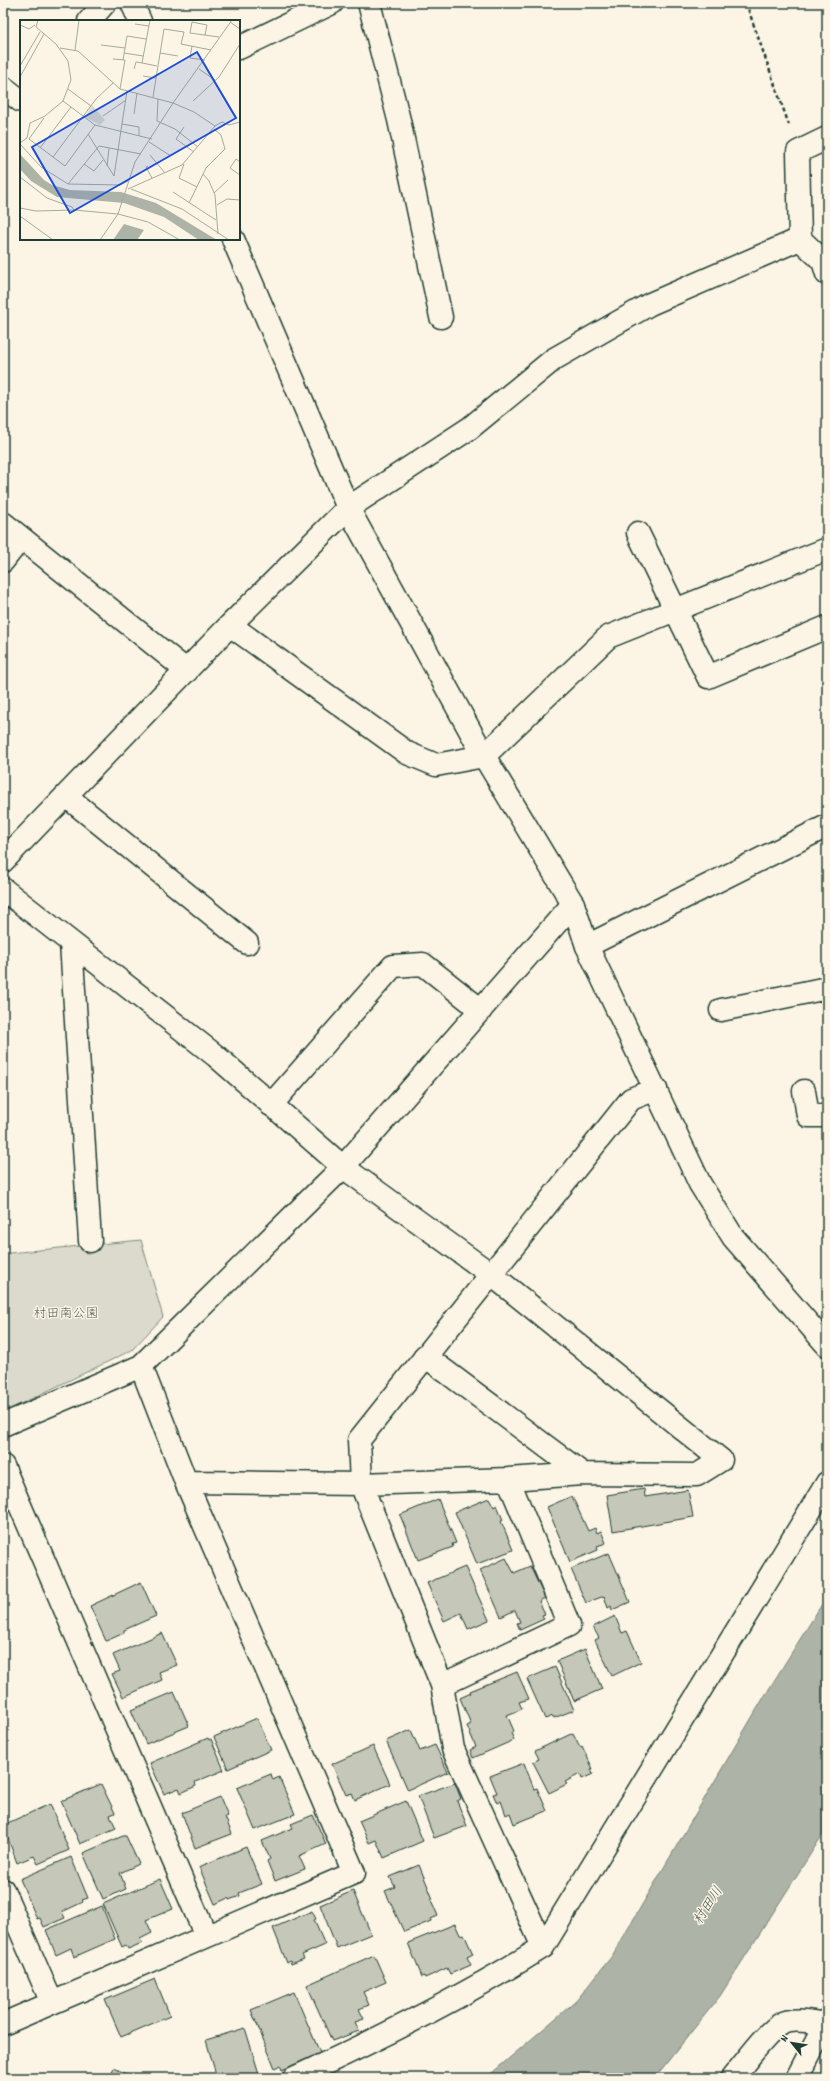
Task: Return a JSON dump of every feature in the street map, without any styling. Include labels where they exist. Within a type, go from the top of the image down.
[{"type":"street","points":[[91,20],[104,3]]},
{"type":"street","points":[[132,3],[140,20]]},
{"type":"street","points":[[240,48],[332,3]]},
{"type":"street","points":[[368,3],[399,120],[441,317]]},
{"type":"street","points":[[3,87],[20,101]]},
{"type":"street","points":[[826,265],[800,239],[798,152],[827,138]]},
{"type":"street","points":[[3,861],[230,625],[348,508],[470,428],[554,359],[650,304],[800,239]]},
{"type":"street","points":[[234,240],[348,508],[484,756],[573,904],[587,946],[700,1184],[733,1237],[827,1345]]},
{"type":"street","points":[[3,523],[187,671]]},
{"type":"street","points":[[638,533],[677,610],[708,677],[827,627]]},
{"type":"street","points":[[3,561],[21,538]]},
{"type":"street","points":[[230,625],[407,753],[436,765],[484,756],[608,637],[827,549]]},
{"type":"street","points":[[66,796],[247,943]]},
{"type":"street","points":[[587,946],[827,826]]},
{"type":"street","points":[[3,889],[216,1056],[343,1167],[492,1276],[721,1460],[697,1475],[583,1474],[508,1479],[361,1484],[186,1482]]},
{"type":"street","points":[[3,1425],[141,1366],[343,1167],[573,904]]},
{"type":"street","points":[[71,943],[90,1241]]},
{"type":"street","points":[[271,1105],[393,966],[423,964],[481,1010]]},
{"type":"street","points":[[721,1010],[827,988]]},
{"type":"street","points":[[543,1947],[453,1749],[442,1685],[361,1484],[358,1440],[425,1356],[492,1276],[631,1099],[656,1089]]},
{"type":"street","points":[[804,1091],[808,1116],[827,1116]]},
{"type":"street","points":[[425,1356],[583,1474]]},
{"type":"street","points":[[3,2024],[354,1873],[186,1482],[141,1366]]},
{"type":"street","points":[[3,1466],[206,1936]]},
{"type":"street","points":[[442,1685],[569,1625],[508,1479]]},
{"type":"street","points":[[294,2078],[343,2055],[490,1980],[543,1947],[827,1483]]},
{"type":"street","points":[[3,1890],[52,2003]]},
{"type":"street","points":[[732,2078],[782,2024],[798,2020],[826,2022],[797,2078]]},
{"type":"path","points":[[746,3],[798,152]]},
{"type":"green space","name":"村田南公園","points":[[141,1240],[163,1317],[132,1350],[6,1411],[3,1410],[3,1255],[9,1253]]},
{"type":"water","name":"村田川","points":[[827,1596],[827,1828],[720,1996],[653,2078],[486,2078],[576,2001],[612,1956],[764,1697]]},
{"type":"building","points":[[644,1489],[645,1497],[688,1490],[693,1517],[613,1531],[607,1495]]},
{"type":"building","points":[[572,1496],[588,1531],[595,1528],[597,1533],[601,1531],[606,1543],[597,1546],[598,1550],[570,1562],[547,1507]]},
{"type":"building","points":[[489,1498],[494,1507],[497,1505],[503,1520],[501,1521],[513,1550],[477,1564],[455,1512]]},
{"type":"building","points":[[438,1499],[456,1543],[452,1544],[453,1547],[418,1560],[400,1515]]},
{"type":"building","points":[[609,1553],[630,1602],[612,1610],[611,1606],[608,1608],[604,1596],[586,1603],[571,1569]]},
{"type":"building","points":[[506,1558],[514,1573],[530,1566],[545,1598],[539,1601],[545,1614],[542,1615],[544,1619],[520,1630],[517,1623],[520,1622],[515,1610],[501,1617],[480,1570]]},
{"type":"building","points":[[465,1567],[489,1620],[468,1629],[461,1613],[444,1621],[427,1583]]},
{"type":"building","points":[[141,1582],[156,1616],[124,1630],[124,1633],[106,1641],[90,1606]]},
{"type":"building","points":[[615,1616],[622,1633],[627,1631],[641,1662],[612,1676],[595,1640],[599,1638],[593,1627]]},
{"type":"building","points":[[162,1633],[177,1665],[159,1672],[162,1680],[123,1697],[112,1674],[120,1671],[113,1655]]},
{"type":"building","points":[[585,1649],[602,1689],[574,1701],[557,1661]]},
{"type":"building","points":[[555,1667],[574,1710],[554,1718],[553,1716],[545,1719],[527,1679]]},
{"type":"building","points":[[517,1672],[529,1699],[519,1702],[522,1709],[507,1715],[514,1731],[511,1733],[514,1740],[473,1758],[470,1750],[476,1747],[467,1726],[471,1724],[460,1698],[471,1693],[470,1691]]},
{"type":"building","points":[[174,1692],[189,1726],[146,1744],[131,1710]]},
{"type":"building","points":[[257,1718],[271,1750],[228,1769],[214,1737]]},
{"type":"building","points":[[411,1730],[420,1751],[435,1745],[448,1772],[408,1790],[386,1741]]},
{"type":"building","points":[[573,1733],[580,1747],[582,1746],[593,1769],[591,1769],[593,1774],[582,1779],[580,1774],[565,1782],[567,1784],[549,1793],[533,1762],[539,1759],[535,1751]]},
{"type":"building","points":[[208,1738],[209,1740],[211,1739],[224,1770],[195,1782],[196,1786],[181,1793],[179,1788],[164,1794],[150,1763]]},
{"type":"building","points":[[373,1746],[390,1784],[355,1800],[352,1793],[346,1795],[332,1764]]},
{"type":"building","points":[[524,1763],[534,1789],[537,1788],[547,1811],[514,1824],[510,1813],[506,1815],[501,1801],[497,1803],[493,1794],[497,1793],[490,1776]]},
{"type":"building","points":[[271,1774],[273,1780],[279,1777],[295,1814],[255,1830],[237,1788]]},
{"type":"building","points":[[455,1783],[461,1799],[457,1801],[467,1826],[434,1838],[418,1796]]},
{"type":"building","points":[[101,1784],[115,1813],[110,1815],[116,1828],[80,1844],[61,1801]]},
{"type":"building","points":[[220,1797],[228,1816],[225,1817],[232,1834],[195,1848],[182,1813]]},
{"type":"building","points":[[406,1801],[423,1841],[384,1858],[376,1840],[369,1843],[359,1821]]},
{"type":"building","points":[[50,1804],[69,1850],[38,1864],[34,1856],[17,1863],[3,1825]]},
{"type":"building","points":[[313,1815],[326,1844],[299,1856],[305,1869],[275,1881],[267,1861],[270,1859],[262,1841],[293,1828],[291,1824]]},
{"type":"building","points":[[126,1836],[139,1864],[120,1873],[126,1889],[103,1899],[83,1853]]},
{"type":"building","points":[[246,1847],[262,1884],[239,1893],[240,1896],[229,1900],[228,1898],[215,1904],[199,1867]]},
{"type":"building","points":[[71,1857],[88,1898],[62,1912],[65,1918],[44,1927],[40,1918],[37,1919],[20,1879]]},
{"type":"building","points":[[419,1865],[433,1899],[431,1900],[438,1916],[431,1919],[431,1921],[404,1932],[385,1891],[395,1887],[390,1877]]},
{"type":"building","points":[[160,1879],[173,1909],[146,1920],[152,1933],[140,1939],[142,1943],[128,1949],[126,1945],[122,1947],[103,1904]]},
{"type":"building","points":[[353,1891],[371,1934],[337,1948],[320,1905]]},
{"type":"building","points":[[102,1906],[115,1939],[74,1957],[71,1948],[56,1955],[46,1930]]},
{"type":"building","points":[[312,1911],[316,1919],[314,1920],[325,1945],[302,1955],[304,1959],[291,1964],[290,1961],[287,1963],[273,1928]]},
{"type":"building","points":[[455,1924],[460,1935],[464,1934],[473,1954],[467,1957],[471,1965],[450,1974],[447,1968],[425,1978],[424,1976],[422,1977],[408,1943]]},
{"type":"building","points":[[374,1955],[386,1982],[363,1992],[369,2005],[359,2009],[364,2019],[355,2022],[359,2031],[332,2041],[307,1985]]},
{"type":"building","points":[[155,1979],[170,2016],[121,2037],[105,2000]]},
{"type":"building","points":[[294,1992],[320,2053],[282,2070],[280,2065],[275,2068],[251,2010]]},
{"type":"building","points":[[245,2028],[260,2077],[217,2078],[206,2040]]},
{"type":"building","points":[[114,2068],[136,2078],[110,2078]]}]
